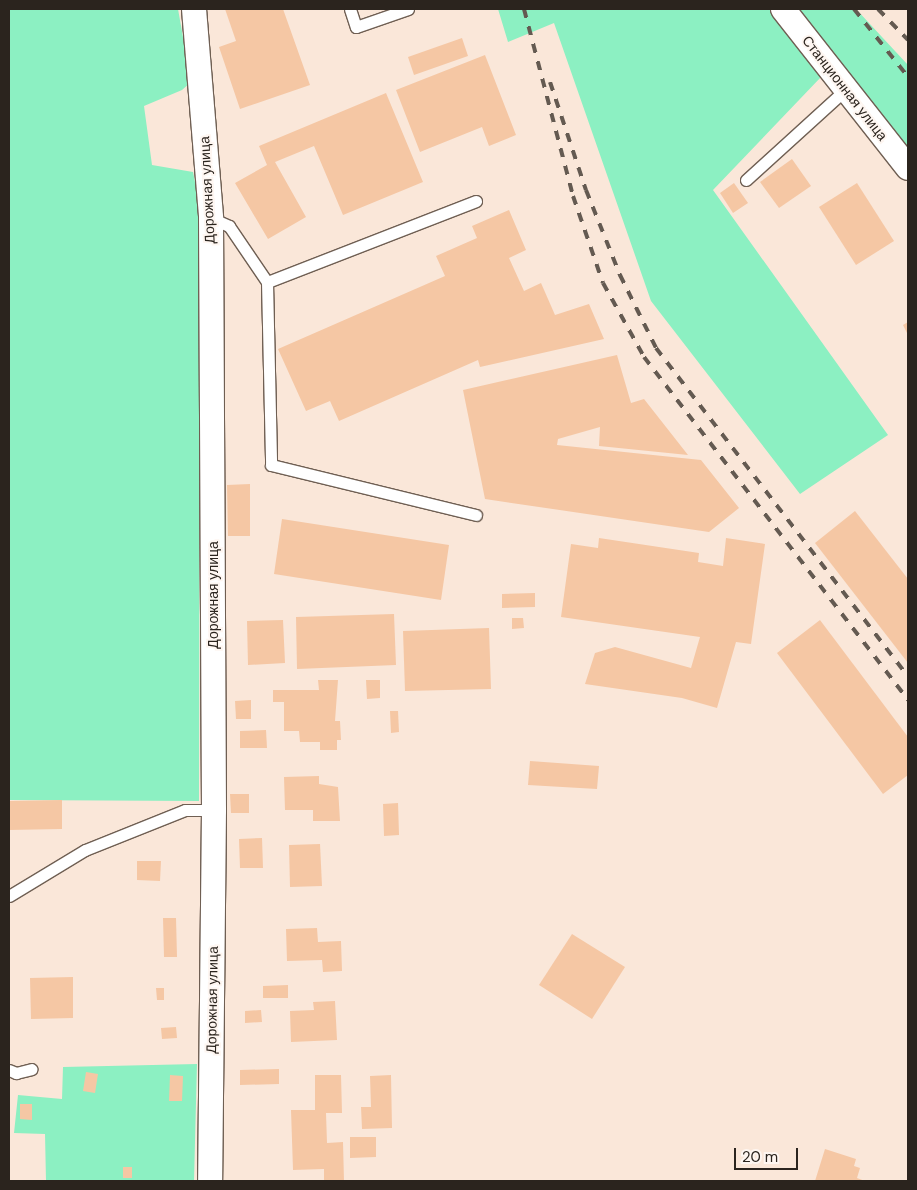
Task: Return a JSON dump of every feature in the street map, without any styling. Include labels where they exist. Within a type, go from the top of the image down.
[{"type":"street","name":"Дорожная улица","points":[[194,9],[211,218],[214,810],[210,1181]]},
{"type":"street","name":"Станционная улица","points":[[783,9],[908,168]]},
{"type":"lane","points":[[350,9],[356,27],[408,9]]},
{"type":"lane","points":[[746,180],[845,90]]},
{"type":"lane","points":[[267,282],[476,201]]},
{"type":"lane","points":[[211,218],[229,226],[267,282],[271,465],[476,515]]},
{"type":"lane","points":[[9,896],[85,850],[185,810],[214,810]]},
{"type":"lane","points":[[9,1070],[16,1073],[32,1069]]},
{"type":"green space","points":[[9,9],[178,9],[191,82],[182,90],[144,106],[152,165],[193,172],[200,207],[199,801],[9,800]]},
{"type":"green space","points":[[498,9],[856,9],[908,65],[908,181],[821,77],[713,190],[888,435],[800,494],[651,301],[554,23],[508,42]]},
{"type":"green space","points":[[197,1064],[194,1181],[46,1181],[45,1134],[14,1133],[18,1095],[62,1099],[63,1067]]},
{"type":"building","points":[[225,9],[283,9],[310,85],[240,109],[219,47],[236,41]]},
{"type":"building","points":[[462,38],[468,56],[414,75],[408,57]]},
{"type":"building","points":[[485,55],[516,135],[489,146],[482,127],[420,152],[396,90]]},
{"type":"building","points":[[386,93],[423,182],[343,215],[314,146],[275,162],[306,217],[268,239],[235,183],[267,165],[259,146]]},
{"type":"building","points":[[792,159],[811,186],[779,208],[760,182]]},
{"type":"building","points":[[734,183],[748,203],[733,213],[720,193]]},
{"type":"building","points":[[857,183],[894,241],[856,265],[819,207]]},
{"type":"building","points":[[509,210],[526,250],[509,258],[524,291],[541,283],[555,315],[589,304],[604,339],[480,367],[478,360],[339,421],[330,401],[306,411],[278,349],[445,276],[436,256],[477,238],[472,226]]},
{"type":"building","points":[[908,322],[908,335],[903,325]]},
{"type":"building","points":[[617,355],[631,403],[644,399],[688,455],[599,446],[600,427],[558,439],[557,445],[701,460],[739,508],[709,532],[485,499],[463,390]]},
{"type":"building","points":[[250,484],[250,536],[228,536],[227,485]]},
{"type":"building","points":[[855,511],[908,579],[908,663],[815,543]]},
{"type":"building","points":[[282,519],[449,545],[441,600],[274,574]]},
{"type":"building","points":[[599,538],[699,553],[698,562],[723,566],[726,538],[765,544],[751,644],[736,642],[717,708],[682,698],[585,684],[595,653],[615,647],[691,668],[700,637],[561,617],[571,544],[598,548]]},
{"type":"building","points":[[535,593],[535,607],[502,608],[502,594]]},
{"type":"building","points":[[394,614],[396,665],[297,669],[296,617]]},
{"type":"building","points":[[512,618],[523,618],[524,628],[512,629]]},
{"type":"building","points":[[283,620],[285,663],[248,665],[247,621]]},
{"type":"building","points":[[820,620],[908,737],[908,775],[883,794],[777,653]]},
{"type":"building","points":[[489,628],[491,689],[405,691],[403,631]]},
{"type":"building","points":[[318,680],[338,680],[335,721],[340,721],[341,740],[337,740],[337,750],[320,750],[320,742],[300,742],[299,731],[284,731],[284,702],[273,702],[273,690],[319,690]]},
{"type":"building","points":[[366,680],[380,680],[380,698],[367,699]]},
{"type":"building","points":[[251,700],[251,719],[236,719],[235,701]]},
{"type":"building","points":[[390,711],[398,711],[399,732],[391,733]]},
{"type":"building","points":[[266,730],[267,748],[240,748],[240,731]]},
{"type":"building","points":[[530,761],[599,766],[597,789],[528,785]]},
{"type":"building","points":[[319,776],[319,784],[338,787],[340,821],[313,821],[313,810],[285,810],[284,777]]},
{"type":"building","points":[[230,794],[249,794],[249,813],[231,813]]},
{"type":"building","points":[[62,800],[62,829],[9,830],[9,801]]},
{"type":"building","points":[[398,803],[399,835],[384,836],[383,804]]},
{"type":"building","points":[[262,838],[263,868],[240,868],[239,839]]},
{"type":"building","points":[[320,844],[322,886],[290,887],[289,845]]},
{"type":"building","points":[[137,861],[161,861],[160,881],[137,880]]},
{"type":"building","points":[[163,918],[176,918],[177,957],[164,957]]},
{"type":"building","points":[[317,928],[318,942],[341,941],[342,971],[323,972],[322,960],[287,961],[286,929]]},
{"type":"building","points":[[572,934],[625,967],[592,1019],[539,985]]},
{"type":"building","points":[[73,977],[73,1018],[31,1019],[30,978]]},
{"type":"building","points":[[288,985],[288,998],[263,998],[263,986]]},
{"type":"building","points":[[156,988],[164,988],[164,1000],[157,1000]]},
{"type":"building","points":[[335,1001],[337,1040],[291,1042],[290,1011],[314,1010],[313,1002]]},
{"type":"building","points":[[261,1010],[262,1022],[245,1023],[245,1011]]},
{"type":"building","points":[[176,1027],[177,1038],[162,1039],[161,1028]]},
{"type":"building","points":[[279,1069],[279,1084],[240,1085],[240,1070]]},
{"type":"building","points":[[86,1072],[98,1074],[95,1093],[83,1091]]},
{"type":"building","points":[[170,1075],[183,1076],[182,1101],[169,1101]]},
{"type":"building","points":[[315,1075],[341,1075],[342,1113],[326,1113],[327,1143],[343,1142],[344,1181],[324,1181],[324,1169],[293,1170],[291,1110],[315,1110]]},
{"type":"building","points":[[391,1075],[392,1128],[362,1129],[361,1107],[371,1107],[370,1076]]},
{"type":"building","points":[[20,1104],[32,1104],[32,1120],[20,1119]]},
{"type":"building","points":[[350,1137],[376,1137],[376,1157],[350,1158]]},
{"type":"building","points":[[825,1149],[856,1159],[854,1166],[860,1168],[857,1178],[865,1181],[815,1181]]},
{"type":"building","points":[[123,1167],[132,1167],[132,1178],[123,1178]]},
{"type":"railway","points":[[524,9],[573,196],[603,283],[644,357],[908,700]]},
{"type":"railway","points":[[854,9],[908,77]]},
{"type":"railway","points":[[878,9],[908,40]]},
{"type":"railway","points":[[550,82],[586,190],[620,275],[656,348],[908,676]]}]
